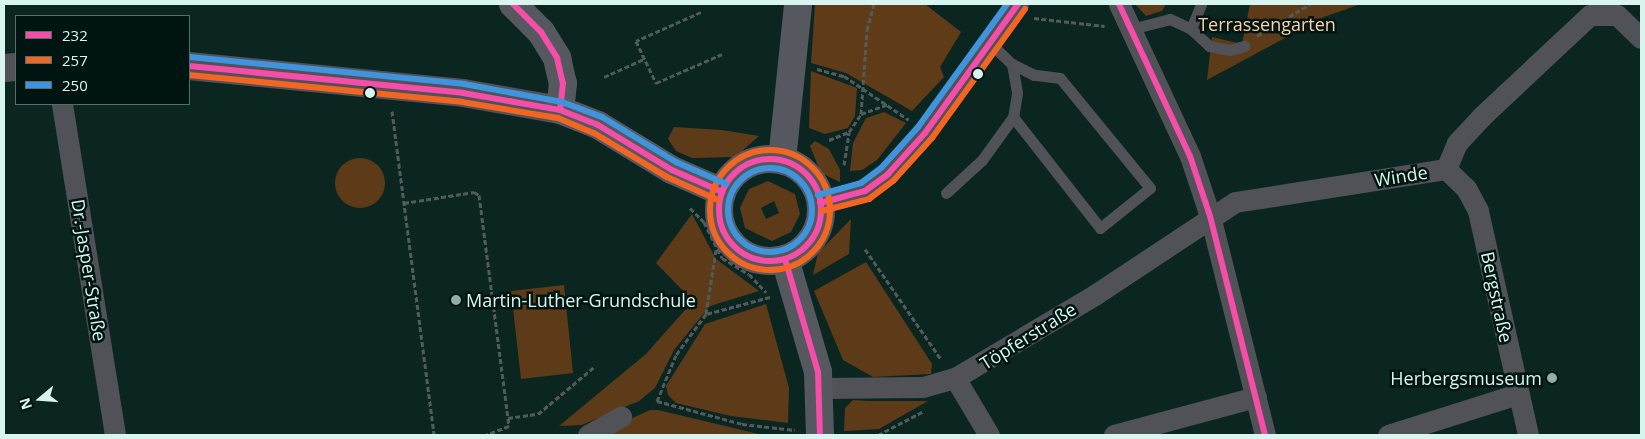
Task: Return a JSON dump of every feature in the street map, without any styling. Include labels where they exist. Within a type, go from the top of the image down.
[{"type":"main road","points":[[513,4],[557,58],[563,83],[560,110],[598,125],[672,170],[722,192]]},
{"type":"main road","points":[[782,160],[794,64],[798,4]]},
{"type":"main road","points":[[782,160],[808,176],[820,203],[819,223],[811,240],[785,259],[761,261],[732,245],[719,216],[722,192],[733,174],[750,163],[782,160]]},
{"type":"main road","points":[[785,259],[821,388],[809,433]]},
{"type":"street","points":[[1120,4],[1190,156],[1210,216],[1265,435]]},
{"type":"street","points":[[820,203],[877,184],[924,134],[1015,10]]},
{"type":"street","name":"Winde","points":[[1210,216],[1234,202],[1274,193],[1446,169],[1456,144],[1547,53],[1590,15],[1617,15],[1641,38]]},
{"type":"street","points":[[190,66],[388,85],[560,110]]},
{"type":"street","name":"Dr.-Jasper-Straße","points":[[62,105],[115,435]]},
{"type":"street","name":"Bergstraße","points":[[1446,169],[1466,188],[1478,211],[1528,435]]},
{"type":"street","name":"Töpferstraße","points":[[821,388],[923,387],[955,378],[1093,296],[1210,216]]},
{"type":"street","points":[[955,378],[989,435]]},
{"type":"street","points":[[1388,435],[1518,394]]},
{"type":"street","points":[[1114,435],[1256,397]]},
{"type":"street","points":[[588,435],[621,417]]},
{"type":"lane","points":[[1191,29],[1201,4]]},
{"type":"lane","points":[[1132,29],[1170,19],[1191,29],[1209,46],[1230,50],[1244,46]]},
{"type":"lane","points":[[991,44],[1012,64],[1034,75],[1060,78],[1150,188],[1100,228],[1013,117]]},
{"type":"lane","points":[[946,193],[982,160],[1013,117],[1017,93],[1012,64]]},
{"type":"path","points":[[844,165],[850,132],[861,114],[867,30],[874,4]]},
{"type":"path","points":[[1244,46],[1310,4]]},
{"type":"path","points":[[1015,10],[1132,29]]},
{"type":"path","points":[[701,12],[636,41],[644,59],[656,83],[722,54]]},
{"type":"path","points":[[604,78],[644,59]]},
{"type":"path","points":[[794,64],[844,76],[889,104],[924,134]]},
{"type":"path","points":[[388,85],[434,435]]},
{"type":"path","points":[[861,114],[889,104]]},
{"type":"path","points":[[829,140],[850,132]]},
{"type":"path","points":[[404,203],[474,192],[480,195],[509,426],[502,432],[486,435]]},
{"type":"path","points":[[684,205],[704,222],[716,249],[770,297],[706,314]]},
{"type":"path","points":[[716,249],[706,314],[676,355],[657,401],[742,424],[809,433]]},
{"type":"path","points":[[865,249],[955,378]]},
{"type":"path","points":[[508,418],[538,414],[594,366]]},
{"type":"path","points":[[878,435],[929,408]]},
{"type":"green space","points":[[1135,4],[1166,4],[1162,11],[1146,16]]},
{"type":"green space","name":"Terrassengarten","points":[[1250,4],[1361,4],[1324,17],[1207,80],[1212,37],[1242,44]]},
{"type":"green space","points":[[811,71],[857,88],[855,116],[848,128],[825,134],[809,128]]},
{"type":"green space","points":[[884,112],[906,123],[877,160],[862,170],[850,171],[853,143],[866,118]]},
{"type":"green space","points":[[674,127],[722,130],[759,136],[735,157],[692,158],[676,151],[668,139]]},
{"type":"green space","points":[[815,141],[829,149],[840,170],[840,182],[821,173],[810,146]]},
{"type":"green space","points":[[355,158],[365,158],[378,165],[385,178],[385,188],[378,201],[365,208],[355,208],[346,204],[339,197],[335,188],[335,178],[339,169],[346,162]]},
{"type":"green space","points":[[768,181],[795,194],[800,214],[791,232],[772,241],[745,228],[740,208],[749,189]],"holes":[[[774,201],[779,213],[766,219],[761,208]]]},
{"type":"green space","points":[[692,214],[716,259],[759,291],[710,306],[674,350],[655,388],[639,401],[582,425],[559,426],[646,354],[693,301],[656,263]]},
{"type":"green space","points":[[851,219],[849,254],[813,275],[818,253]]},
{"type":"green space","points":[[866,262],[932,364],[931,374],[873,377],[843,360],[814,291]]},
{"type":"green space","points":[[564,285],[573,373],[521,379],[511,291]]},
{"type":"green space","points":[[766,304],[789,388],[788,423],[731,416],[676,403],[668,395],[666,386],[705,324]]},
{"type":"green space","points":[[853,400],[928,401],[879,429],[844,431],[845,408]]},
{"type":"green space","points":[[650,410],[658,410],[763,435],[606,435],[604,431]]},
{"type":"shaded area","points":[[815,4],[925,4],[961,32],[940,67],[944,77],[912,111],[846,73],[811,63]]},
{"type":"transit line","name":"232","points":[[513,4],[541,32],[557,58],[563,83],[560,110]]},
{"type":"transit line","name":"250","points":[[818,195],[861,183],[882,167],[918,127],[1007,4]]},
{"type":"transit line","name":"232","points":[[820,203],[865,191],[888,174],[925,133],[1018,4]]},
{"type":"transit line","name":"232","points":[[1119,4],[1190,156],[1210,216],[1265,435]]},
{"type":"transit line","name":"257","points":[[822,211],[869,199],[894,180],[932,138],[1025,9]]},
{"type":"transit line","name":"250","points":[[190,57],[464,84],[562,102],[602,117],[676,162],[726,184]]},
{"type":"transit line","name":"232","points":[[190,66],[463,93],[560,110],[598,125],[672,170],[722,192]]},
{"type":"transit line","name":"257","points":[[190,75],[462,102],[558,118],[594,133],[667,177],[718,200]]},
{"type":"transit line","name":"257","points":[[770,150],[782,151],[793,155],[803,160],[812,168],[820,177],[825,187],[829,198],[830,210],[829,222],[825,233],[820,243],[812,252],[803,260],[793,265],[782,269],[770,270],[758,269],[747,265],[737,260],[728,252],[720,243],[715,233],[711,222],[710,210],[711,198],[715,187],[720,177],[728,168],[737,160],[747,155],[758,151],[770,150]]},
{"type":"transit line","name":"232","points":[[770,159],[790,163],[806,174],[817,190],[821,210],[817,230],[806,246],[790,257],[770,261],[750,257],[734,246],[723,230],[719,210],[723,190],[734,174],[750,163],[770,159]]},
{"type":"transit line","name":"250","points":[[762,168],[778,168],[794,175],[805,186],[812,202],[812,210],[809,226],[800,240],[794,245],[778,252],[762,252],[746,245],[735,234],[728,218],[728,202],[735,186],[746,175],[762,168]]},
{"type":"transit line","name":"232","points":[[785,259],[818,372],[820,435]]},
{"type":"place","name":"Martin-Luther-Grundschule","points":[[456,300]]},
{"type":"place","name":"Herbergsmuseum","points":[[1552,378]]}]
